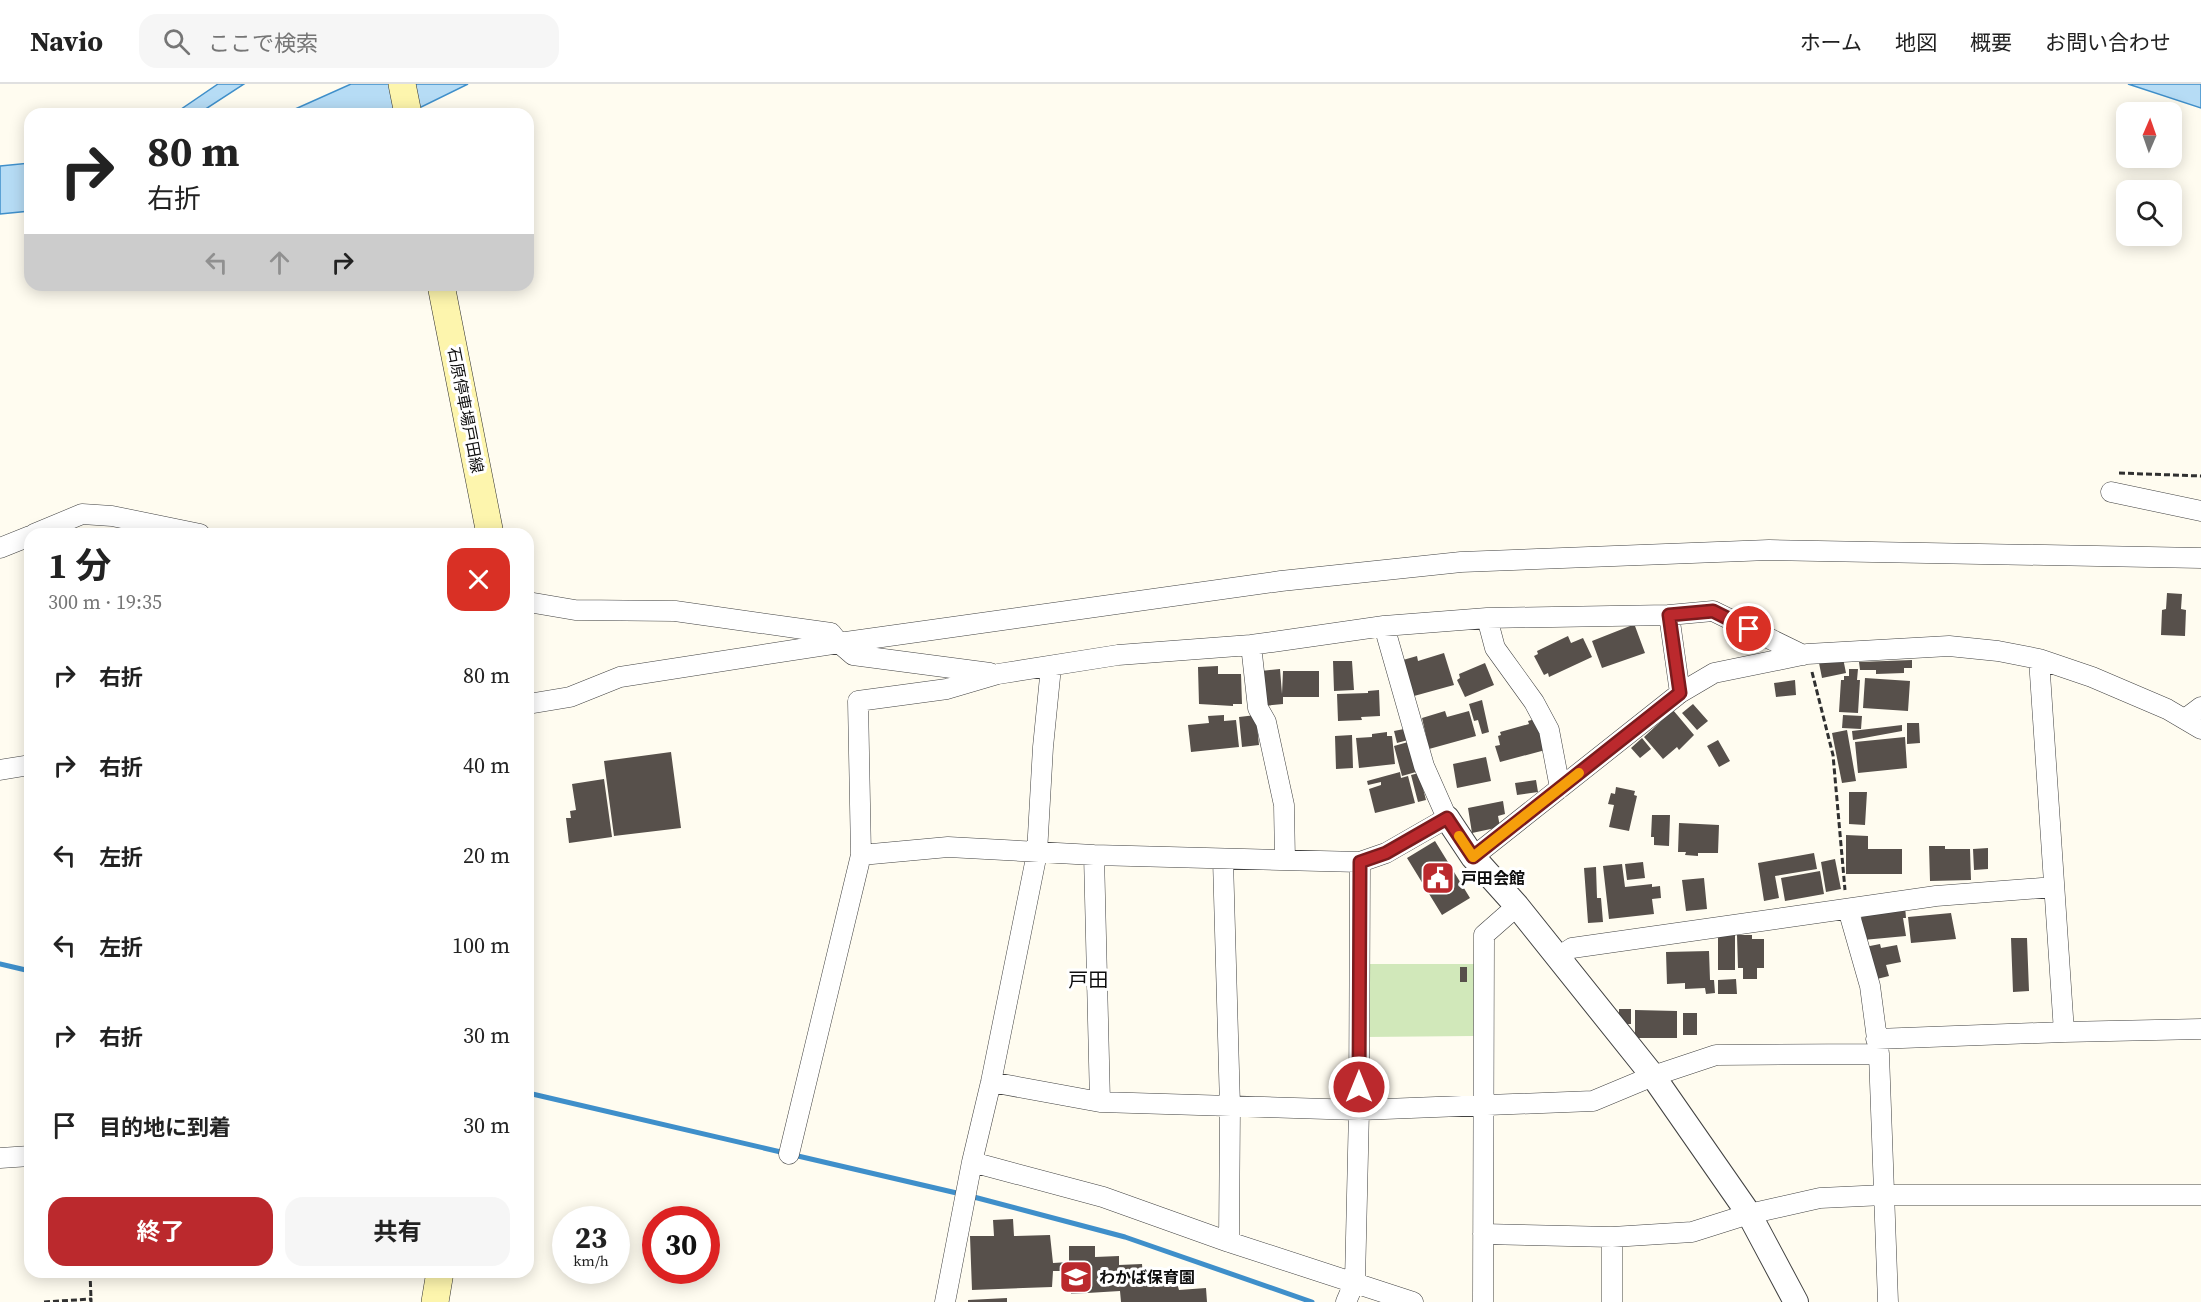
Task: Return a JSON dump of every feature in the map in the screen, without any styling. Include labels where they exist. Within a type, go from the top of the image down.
[{"type":"main road","points":[[402,84],[407,108]]},
{"type":"main road","name":"石原停車場戸田線","points":[[442,291],[489,528]]},
{"type":"main road","points":[[435,1302],[439,1278]]},
{"type":"street","points":[[2111,492],[2201,511]]},
{"type":"street","points":[[49,528],[82,514],[112,516],[171,528]]},
{"type":"street","points":[[0,548],[24,538]]},
{"type":"street","points":[[534,703],[570,697],[620,676],[1281,581],[1461,562],[1769,550],[2201,558]]},
{"type":"street","points":[[534,603],[574,610],[675,611],[831,633],[853,654],[998,674]]},
{"type":"street","points":[[789,1154],[861,855],[858,701],[947,689],[998,674],[1118,655],[1251,645],[1384,626],[1487,618],[1669,615],[1713,611],[1805,655]]},
{"type":"street","points":[[1669,615],[1680,693]]},
{"type":"street","points":[[1487,618],[1495,648],[1534,702],[1549,730],[1560,788]]},
{"type":"street","points":[[1384,626],[1424,766],[1447,818],[1473,857],[1517,906],[1653,1076],[1749,1214],[1796,1302]]},
{"type":"street","points":[[1251,645],[1258,708],[1266,722],[1284,805],[1285,860]]},
{"type":"street","points":[[1473,857],[1680,693],[1714,673],[1805,655],[1949,646],[1998,651],[2039,659],[2091,677],[2167,709],[2193,724],[2201,707]]},
{"type":"street","points":[[2039,659],[2064,1032]]},
{"type":"street","points":[[945,1302],[970,1169],[991,1082],[1037,853],[1043,747],[1051,667]]},
{"type":"street","points":[[0,770],[24,766]]},
{"type":"street","points":[[861,855],[948,847],[1223,860],[1360,862],[1386,853],[1447,818]]},
{"type":"street","points":[[1094,855],[1100,1102]]},
{"type":"street","points":[[1223,860],[1230,1106],[1229,1242]]},
{"type":"street","points":[[1350,1292],[1359,1110],[1360,862]]},
{"type":"street","points":[[1558,957],[1572,948],[1936,896],[2054,887]]},
{"type":"street","points":[[1484,1302],[1484,935],[1517,906]]},
{"type":"street","points":[[1848,909],[1870,986],[1877,1047],[1888,1302]]},
{"type":"street","points":[[991,1082],[1100,1102],[1359,1110],[1483,1106],[1593,1101],[1653,1076],[1716,1055],[1877,1047],[2064,1032],[2201,1029]]},
{"type":"street","points":[[0,1158],[24,1156]]},
{"type":"street","points":[[970,1169],[1103,1197],[1229,1242],[1350,1292],[1413,1302]]},
{"type":"street","points":[[1483,1234],[1612,1238],[1692,1232],[1749,1214],[1820,1198],[1884,1195],[2201,1195]]},
{"type":"street","points":[[1612,1238],[1612,1302]]},
{"type":"path","points":[[2111,492],[2108,472],[2201,476]]},
{"type":"path","points":[[1805,655],[1833,755],[1842,868],[1848,909]]},
{"type":"path","points":[[44,1302],[91,1301],[90,1278]]},
{"type":"green space","points":[[1366,964],[1474,964],[1474,1036],[1366,1037]]},
{"type":"water","points":[[218,84],[244,84],[207,108],[183,108]]},
{"type":"water","points":[[351,84],[468,84],[419,108],[297,108]]},
{"type":"water","points":[[2128,84],[2201,84],[2201,108]]},
{"type":"water","points":[[24,164],[24,212],[0,214],[0,166]]},
{"type":"building","points":[[2167,593],[2182,594],[2181,609],[2186,610],[2185,636],[2161,635],[2162,610],[2166,609]]},
{"type":"building","points":[[1635,626],[1645,653],[1602,668],[1592,641]]},
{"type":"building","points":[[1568,636],[1571,643],[1583,638],[1592,657],[1549,677],[1548,673],[1544,675],[1534,656],[1538,654],[1537,651]]},
{"type":"building","points":[[1444,653],[1454,685],[1414,696],[1403,660],[1417,656],[1418,661]]},
{"type":"building","points":[[1843,658],[1846,673],[1822,678],[1819,663]]},
{"type":"building","points":[[1912,660],[1912,668],[1904,668],[1904,673],[1876,674],[1876,670],[1860,670],[1859,662]]},
{"type":"building","points":[[1333,661],[1352,661],[1354,690],[1334,691]]},
{"type":"building","points":[[1485,663],[1494,685],[1465,697],[1457,680],[1460,678],[1459,674]]},
{"type":"building","points":[[1218,666],[1218,674],[1241,674],[1242,704],[1233,704],[1233,706],[1199,704],[1198,667]]},
{"type":"building","points":[[1280,669],[1282,694],[1283,671],[1319,671],[1319,697],[1283,697],[1283,704],[1264,706],[1261,671]]},
{"type":"building","points":[[1849,669],[1858,669],[1857,680],[1860,680],[1858,713],[1839,712],[1841,680],[1844,680],[1844,676],[1849,676]]},
{"type":"building","points":[[1865,678],[1910,681],[1908,711],[1863,708]]},
{"type":"building","points":[[1795,680],[1796,695],[1776,697],[1774,683]]},
{"type":"building","points":[[1379,690],[1380,716],[1361,717],[1362,720],[1338,721],[1337,694],[1368,693],[1368,691]]},
{"type":"building","points":[[1482,700],[1489,732],[1482,734],[1478,720],[1474,721],[1469,704]]},
{"type":"building","points":[[1693,704],[1708,721],[1697,730],[1682,713]]},
{"type":"building","points":[[1673,710],[1694,735],[1679,750],[1677,747],[1663,759],[1644,737]]},
{"type":"building","points":[[1445,711],[1447,717],[1469,711],[1476,736],[1429,749],[1422,718]]},
{"type":"building","points":[[1224,715],[1224,721],[1236,720],[1239,747],[1191,752],[1188,725],[1209,723],[1208,716]]},
{"type":"building","points":[[1256,715],[1259,745],[1242,747],[1239,717]]},
{"type":"building","points":[[1843,715],[1862,716],[1861,729],[1842,728]]},
{"type":"building","points":[[1538,718],[1549,749],[1500,762],[1495,746],[1500,745],[1498,736],[1501,735],[1500,732],[1529,724],[1528,721]]},
{"type":"building","points":[[1907,723],[1919,723],[1920,743],[1907,744]]},
{"type":"building","points":[[1902,725],[1902,731],[1853,740],[1852,731]]},
{"type":"building","points":[[1404,729],[1408,740],[1397,743],[1394,731]]},
{"type":"building","points":[[1847,730],[1856,781],[1842,783],[1832,733]]},
{"type":"building","points":[[1387,732],[1387,736],[1392,736],[1395,764],[1359,768],[1356,738],[1372,737],[1372,734]]},
{"type":"building","points":[[1352,735],[1353,768],[1336,769],[1335,736]]},
{"type":"building","points":[[1905,737],[1907,768],[1858,773],[1855,742]]},
{"type":"building","points":[[1642,738],[1651,749],[1640,758],[1631,748]]},
{"type":"building","points":[[1718,740],[1730,761],[1719,767],[1707,746]]},
{"type":"building","points":[[1408,742],[1416,772],[1402,776],[1394,746]]},
{"type":"building","points":[[671,752],[681,828],[614,836],[604,761]]},
{"type":"building","points":[[1486,757],[1491,781],[1457,788],[1453,764]]},
{"type":"building","points":[[1400,772],[1401,778],[1408,776],[1415,803],[1375,813],[1369,789],[1381,785],[1381,782],[1368,785],[1367,781]]},
{"type":"building","points":[[1419,773],[1426,800],[1418,802],[1411,775]]},
{"type":"building","points":[[604,779],[612,837],[569,843],[566,818],[571,818],[570,811],[576,810],[572,784]]},
{"type":"building","points":[[1536,780],[1538,792],[1517,795],[1515,783]]},
{"type":"building","points":[[1616,787],[1635,791],[1634,795],[1637,796],[1629,831],[1609,827],[1614,805],[1608,804],[1611,793],[1615,794]]},
{"type":"building","points":[[1849,792],[1867,792],[1865,825],[1849,824]]},
{"type":"building","points":[[1503,801],[1505,814],[1498,816],[1500,827],[1472,833],[1468,808]]},
{"type":"building","points":[[1652,815],[1670,815],[1669,846],[1654,845],[1654,837],[1651,837]]},
{"type":"building","points":[[1679,823],[1719,825],[1718,853],[1698,853],[1698,856],[1678,852]]},
{"type":"building","points":[[1846,835],[1868,836],[1868,849],[1902,849],[1902,874],[1846,874]]},
{"type":"building","name":"戸田会館","points":[[1435,841],[1470,898],[1442,915],[1407,858]]},
{"type":"building","points":[[1929,846],[1945,846],[1945,849],[1970,849],[1971,880],[1930,881]]},
{"type":"building","points":[[1988,848],[1988,869],[1974,870],[1973,849]]},
{"type":"building","points":[[1814,853],[1817,869],[1775,876],[1779,898],[1764,901],[1758,863]]},
{"type":"building","points":[[1835,859],[1841,889],[1826,892],[1821,862]]},
{"type":"building","points":[[1643,862],[1645,878],[1627,880],[1625,864]]},
{"type":"building","points":[[1622,864],[1625,887],[1652,884],[1652,887],[1660,886],[1661,898],[1652,899],[1654,914],[1609,919],[1603,866]]},
{"type":"building","points":[[1596,867],[1597,898],[1601,898],[1603,922],[1588,923],[1584,868]]},
{"type":"building","points":[[1820,871],[1824,894],[1785,901],[1781,878]]},
{"type":"building","points":[[1704,878],[1707,909],[1686,911],[1682,880]]},
{"type":"building","points":[[1905,906],[1906,918],[1903,918],[1906,936],[1863,940],[1861,914]]},
{"type":"building","points":[[1951,913],[1956,939],[1911,943],[1908,917]]},
{"type":"building","points":[[1718,931],[1735,931],[1735,970],[1718,970]]},
{"type":"building","points":[[1737,935],[1752,935],[1752,939],[1764,939],[1764,968],[1757,968],[1757,979],[1743,979],[1743,968],[1738,968]]},
{"type":"building","points":[[2011,938],[2027,938],[2029,991],[2013,992]]},
{"type":"building","points":[[1880,944],[1881,948],[1897,945],[1901,962],[1886,965],[1889,976],[1873,980],[1865,947]]},
{"type":"building","points":[[1709,951],[1710,980],[1714,980],[1715,993],[1706,994],[1705,988],[1685,989],[1685,983],[1667,984],[1666,952]]},
{"type":"building","points":[[1460,967],[1467,967],[1467,982],[1460,982]]},
{"type":"building","points":[[1736,979],[1737,994],[1718,994],[1718,980]]},
{"type":"building","points":[[1619,1009],[1631,1009],[1631,1024],[1619,1024]]},
{"type":"building","points":[[1635,1010],[1677,1011],[1677,1038],[1635,1038]]},
{"type":"building","points":[[1683,1013],[1697,1013],[1697,1035],[1683,1035]]},
{"type":"building","points":[[1013,1219],[1014,1236],[1050,1235],[1053,1263],[1069,1262],[1069,1246],[1095,1246],[1095,1257],[1119,1256],[1119,1265],[1142,1264],[1143,1278],[1175,1277],[1179,1290],[1206,1288],[1207,1302],[1121,1302],[1120,1291],[1071,1294],[1071,1271],[1053,1271],[1052,1287],[972,1290],[970,1236],[994,1236],[993,1220]]},
{"type":"building","points":[[1007,1298],[1007,1302],[968,1302],[968,1300]]},
{"type":"waterway","points":[[0,964],[24,970]]},
{"type":"waterway","points":[[534,1094],[961,1194]]},
{"type":"waterway","points":[[970,1196],[1125,1237],[1312,1302]]},
{"type":"slow traffic","points":[[1459,836],[1473,857],[1579,773]]},
{"type":"place","name":"戸田会館","points":[[1438,878]]},
{"type":"place","name":"わかば保育園","points":[[1076,1277]]},
{"type":"district","name":"戸田","points":[[1088,980]]},
{"type":"route","points":[[1359,1087],[1360,862],[1386,853],[1447,818],[1473,857],[1680,693],[1669,615],[1713,611],[1749,629]]}]
